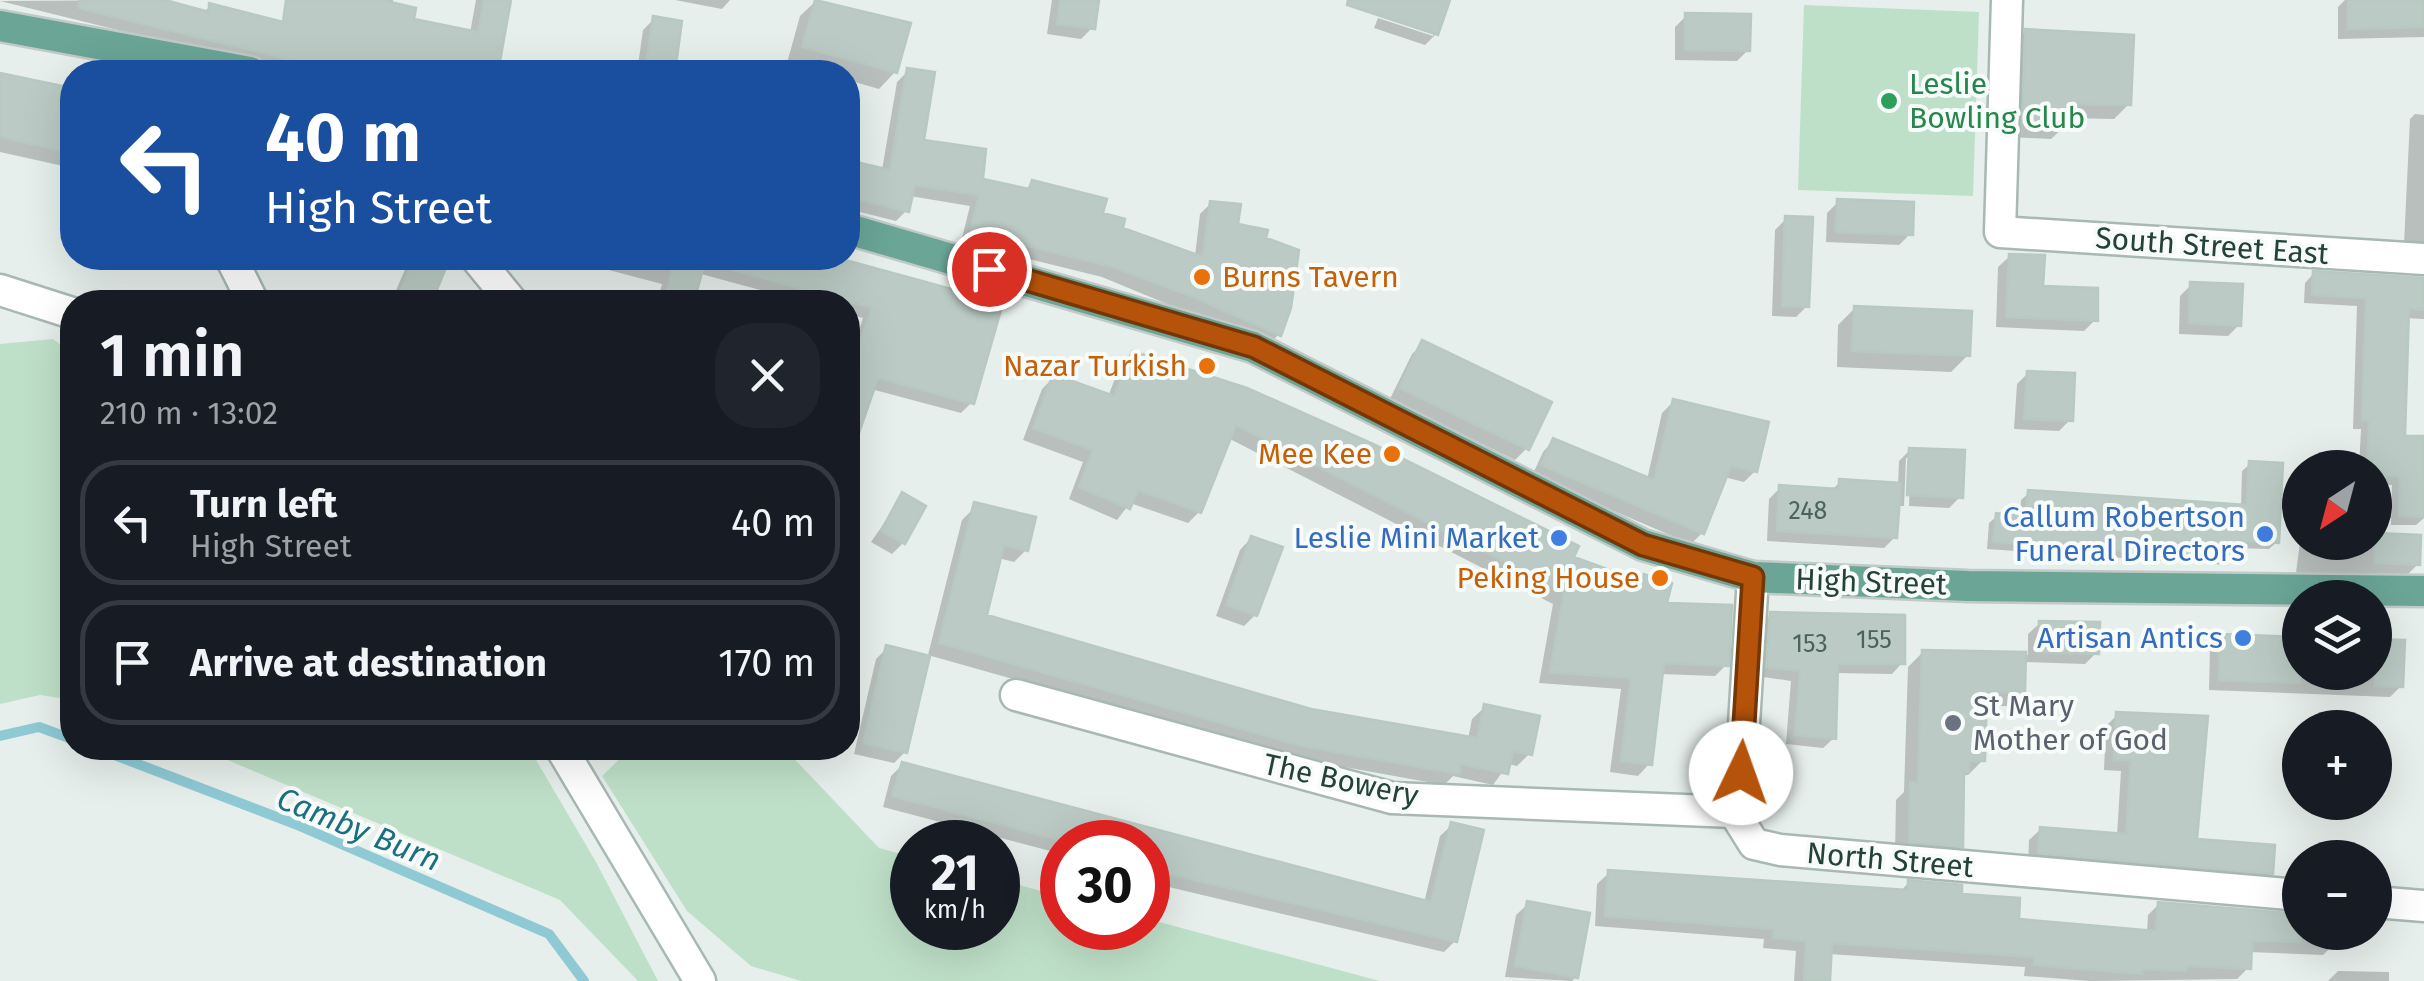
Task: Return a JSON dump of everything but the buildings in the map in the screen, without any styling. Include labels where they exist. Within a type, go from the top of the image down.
[{"type":"main road","points":[[0,26],[178,60]]},
{"type":"main road","name":"High Street","points":[[860,232],[1254,347],[1643,545],[1753,577],[1968,586],[2424,591]]},
{"type":"street","name":"South Street East","points":[[2007,0],[2000,232],[2424,259]]},
{"type":"street","points":[[486,270],[502,290]]},
{"type":"street","points":[[0,290],[60,308]]},
{"type":"street","points":[[1734,812],[1741,773],[1753,577]]},
{"type":"street","name":"The Bowery","points":[[1016,695],[1392,798],[1734,812]]},
{"type":"street","points":[[568,760],[700,981]]},
{"type":"street","name":"North Street","points":[[1734,812],[1754,844],[1780,850],[2282,893]]},
{"type":"street","points":[[2392,903],[2424,906]]},
{"type":"green space","name":"Leslie Bowling Club","points":[[1804,5],[1979,12],[1973,196],[1798,190]]},
{"type":"green space","points":[[53,339],[60,344],[60,698],[40,695],[0,704],[0,344]]},
{"type":"green space","points":[[228,760],[536,760],[596,862],[658,981],[638,981],[560,900]]},
{"type":"green space","points":[[619,760],[795,760],[879,848],[890,851],[890,950],[1020,950],[1020,885],[1040,891],[1040,950],[1170,950],[1170,925],[1380,981],[801,981],[751,966],[687,911],[602,776]]},
{"type":"waterway","name":"Camby Burn","points":[[0,736],[39,727],[60,735]]},
{"type":"waterway","name":"Camby Burn","points":[[127,760],[295,824],[549,934],[584,981]]},
{"type":"place","name":"Leslie Bowling Club","points":[[1889,101]]},
{"type":"place","name":"Burns Tavern","points":[[1202,277]]},
{"type":"place","name":"Nazar Turkish","points":[[1207,366]]},
{"type":"place","name":"Mee Kee","points":[[1392,454]]},
{"type":"place","name":"Callum Robertson Funeral Directors","points":[[2265,534]]},
{"type":"place","name":"Leslie Mini Market","points":[[1559,538]]},
{"type":"place","name":"Peking House","points":[[1660,578]]},
{"type":"place","name":"Artisan Antics","points":[[2243,638]]},
{"type":"place","name":"St Mary Mother of God","points":[[1953,723]]},
{"type":"route","points":[[989,269],[1254,347],[1643,545],[1753,577],[1741,773]]}]
